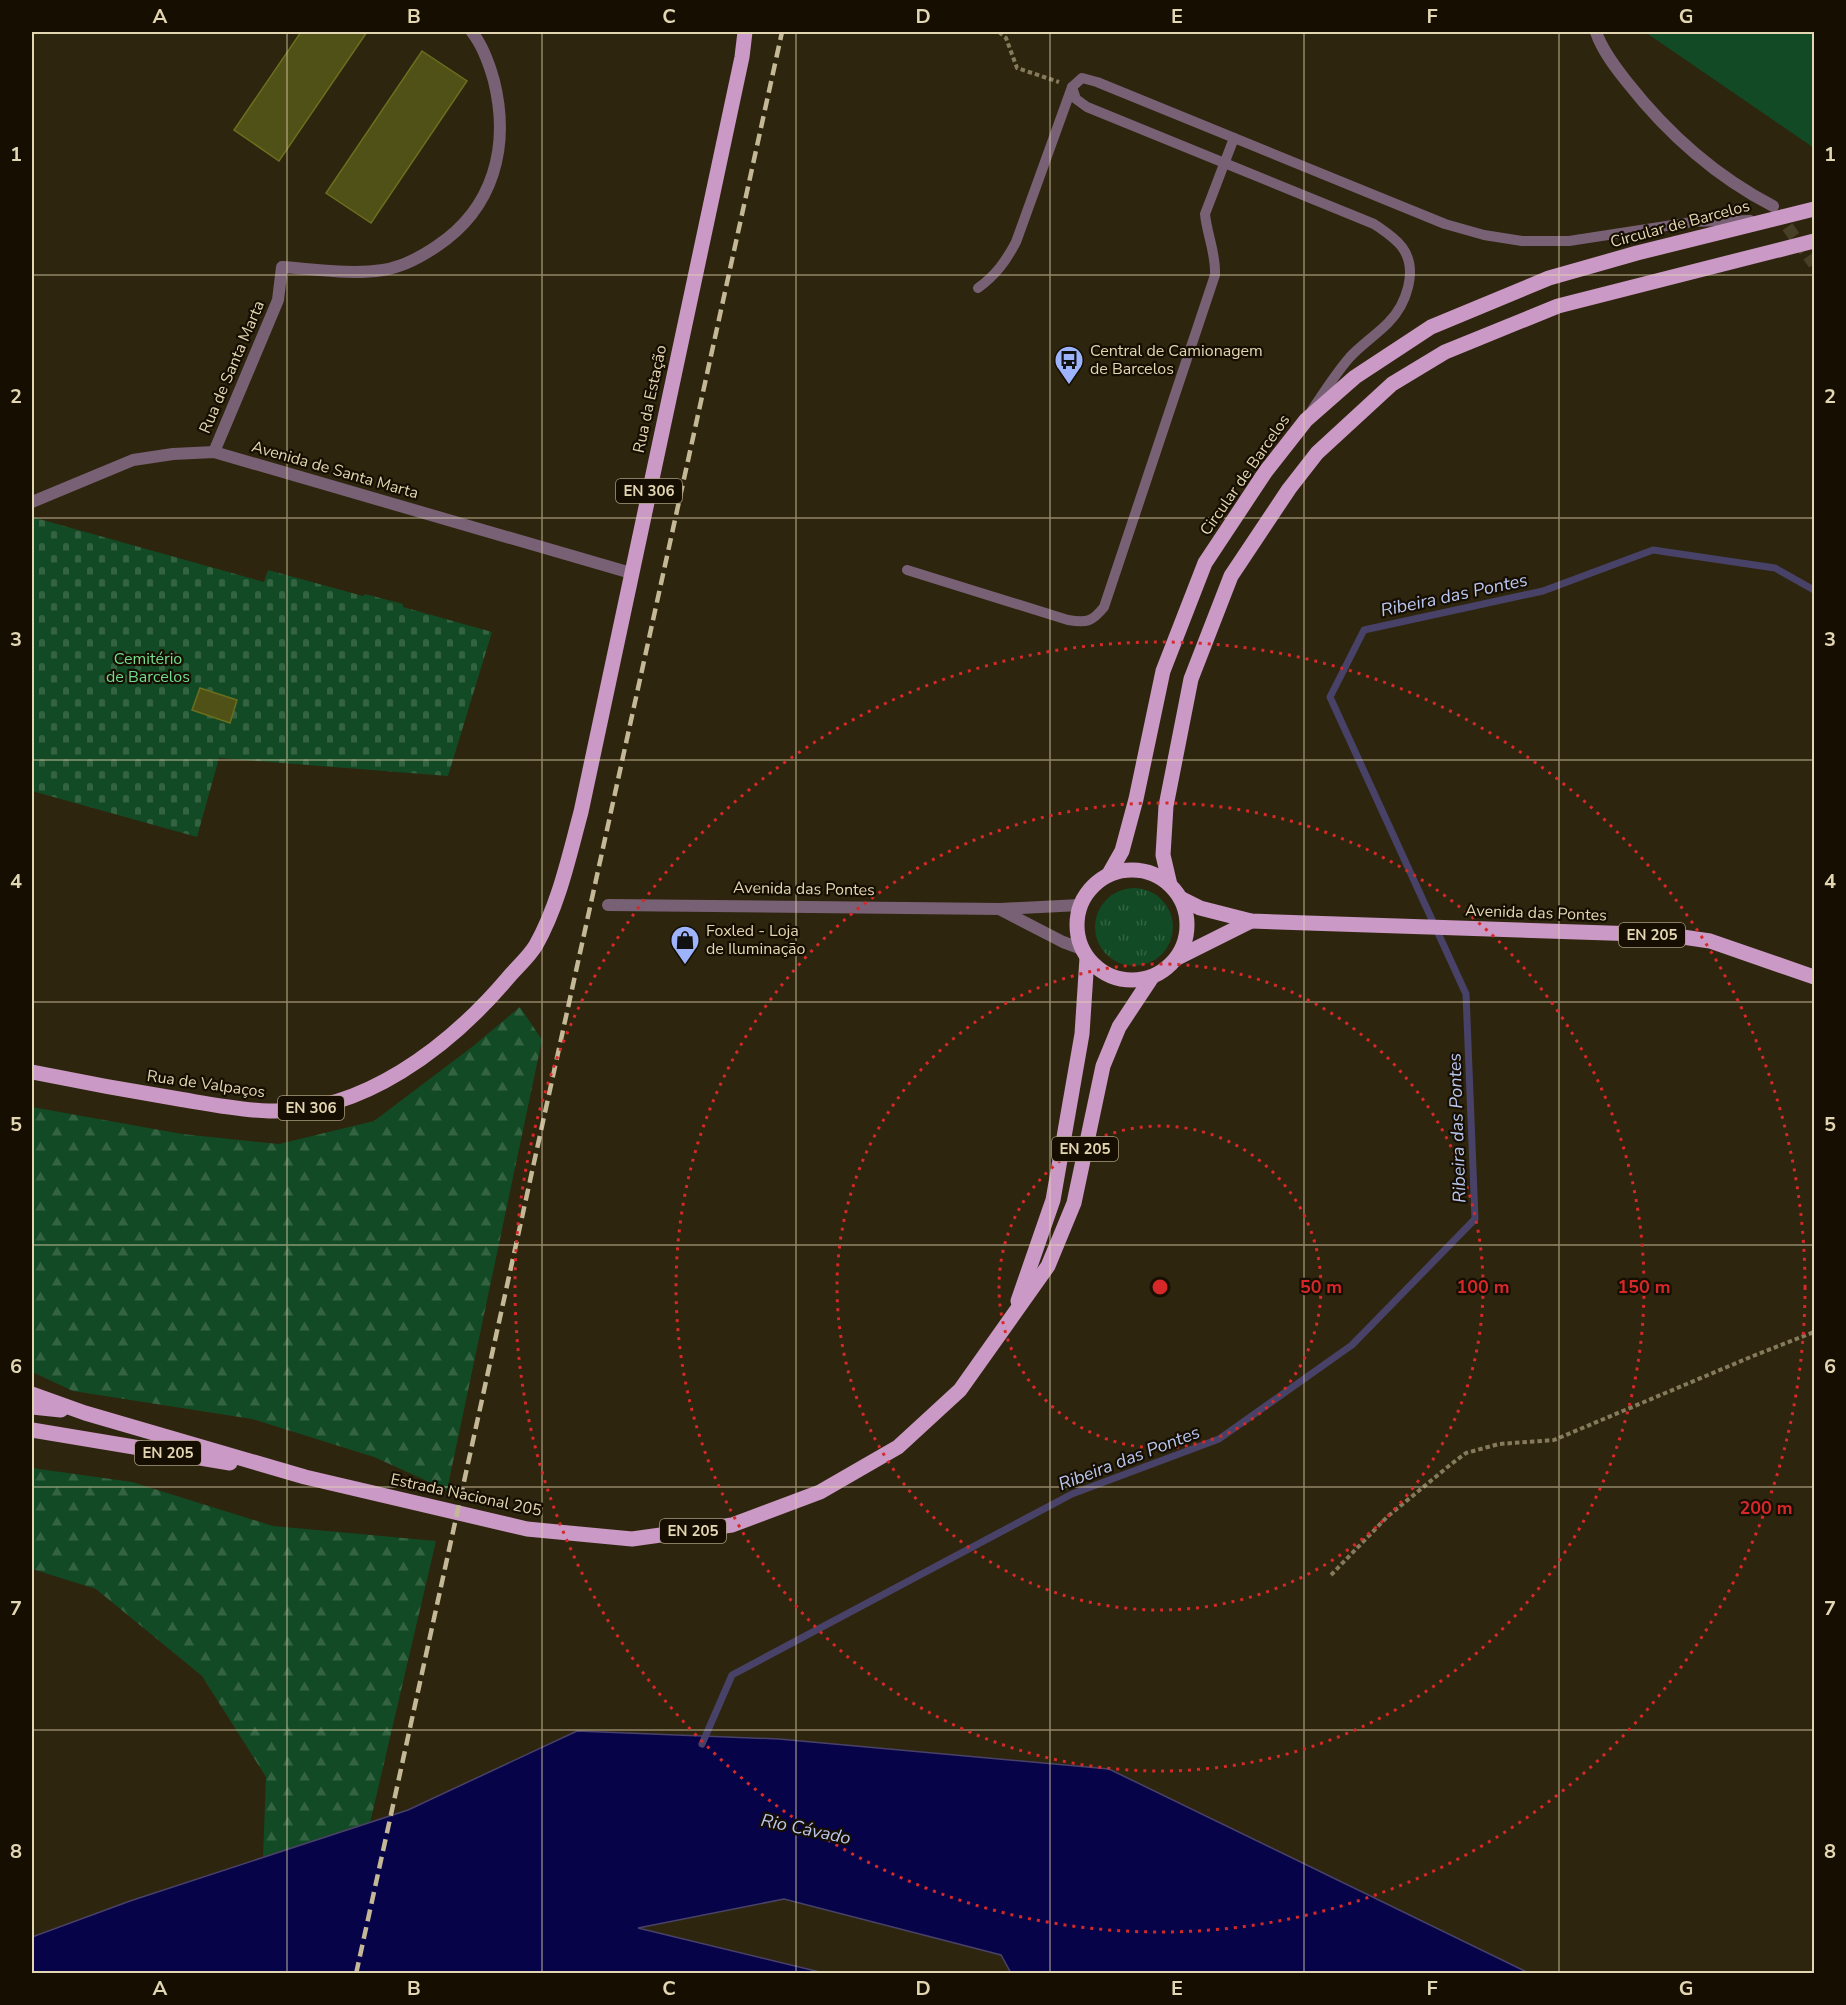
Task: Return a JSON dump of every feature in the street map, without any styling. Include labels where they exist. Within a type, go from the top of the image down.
[{"type":"main road","name":"Rua da Estação","points":[[536,946],[559,891],[581,812],[745,32]]},
{"type":"main road","name":"Circular de Barcelos","points":[[1109,874],[1122,850],[1136,799],[1163,671],[1205,563],[1266,471],[1306,420],[1354,377],[1431,327],[1549,279],[1770,213],[1815,209]]},
{"type":"main road","points":[[1170,885],[1163,855],[1166,806],[1191,679],[1231,576],[1289,489],[1317,453],[1392,384],[1445,352],[1558,306],[1815,241]]},
{"type":"main road","name":"EN 205","points":[[1109,874],[1124,870],[1141,870],[1156,875],[1170,885],[1180,898],[1186,912],[1187,928],[1184,944],[1177,958],[1166,969],[1152,977]]},
{"type":"main road","points":[[1080,905],[1087,892],[1109,874]]},
{"type":"main road","name":"Avenida das Pontes","points":[[1180,898],[1200,908],[1251,921],[1670,935],[1710,941],[1815,977]]},
{"type":"main road","name":"EN 205","points":[[1080,905],[1076,921],[1077,937],[1085,954]]},
{"type":"main road","name":"Avenida das Pontes","points":[[1177,958],[1251,921]]},
{"type":"main road","name":"Rua de Valpaços","points":[[32,1072],[242,1109],[270,1111],[311,1108],[345,1100],[415,1065],[484,1005],[536,946]]},
{"type":"main road","points":[[1085,954],[1106,974],[1121,980],[1152,977]]},
{"type":"main road","name":"Estrada Nacional 205","points":[[1012,1319],[1053,1200],[1082,1034],[1085,954]]},
{"type":"main road","name":"Estrada Nacional 205","points":[[85,1413],[305,1477],[527,1529],[632,1539],[732,1525],[820,1492],[898,1447],[960,1390],[1048,1266],[1074,1203],[1103,1066],[1119,1027],[1152,977]]},
{"type":"main road","name":"EN 205","points":[[32,1394],[85,1413]]},
{"type":"main road","points":[[32,1407],[85,1413]]},
{"type":"main road","name":"Estrada Nacional 205","points":[[32,1430],[305,1477]]},
{"type":"street","name":"Rua de Santa Marta","points":[[214,452],[278,300],[282,267],[345,272],[384,270],[421,257],[453,236],[478,206],[490,182],[501,137],[499,102],[490,69],[480,43],[472,32]]},
{"type":"street","points":[[1596,32],[1599,41],[1635,93],[1686,147],[1749,194],[1770,213]]},
{"type":"street","name":"Avenida de Santa Marta","points":[[32,502],[133,460],[172,454],[214,452],[631,573]]},
{"type":"street","name":"Avenida das Pontes","points":[[608,905],[1000,909],[1080,905]]},
{"type":"street","name":"Avenida das Pontes","points":[[1000,909],[1085,954]]},
{"type":"lane","points":[[978,288],[1005,263],[1016,242],[1072,87],[1082,78],[1097,82],[1445,224],[1484,235],[1522,242],[1569,241],[1692,222],[1770,213]]},
{"type":"lane","points":[[1072,87],[1076,99],[1087,107],[1374,224],[1390,234],[1404,249],[1409,265],[1409,283],[1404,300],[1389,321],[1351,356],[1326,388],[1306,420]]},
{"type":"lane","points":[[907,570],[1068,620],[1084,622],[1095,617],[1104,607],[1215,275],[1216,263],[1206,227],[1205,214],[1234,138]]},
{"type":"path","points":[[999,32],[1006,38],[1017,68],[1072,87]]},
{"type":"path","points":[[1331,1575],[1387,1517],[1466,1453],[1499,1444],[1554,1440],[1815,1332]]},
{"type":"green space","points":[[1645,32],[1814,32],[1814,148]]},
{"type":"green space","name":"Cemitério de Barcelos","points":[[32,517],[264,582],[268,570],[363,596],[365,594],[403,604],[403,607],[492,632],[448,776],[219,758],[197,837],[32,791]]},
{"type":"green space","points":[[1134,888],[1149,891],[1161,900],[1170,912],[1173,927],[1170,942],[1161,954],[1149,963],[1134,966],[1119,963],[1107,954],[1098,942],[1095,927],[1098,912],[1107,900],[1119,891]]},
{"type":"green space","points":[[520,1007],[542,1040],[447,1490],[374,1457],[252,1419],[73,1391],[32,1372],[32,1107],[182,1134],[279,1144],[374,1121],[472,1047]]},
{"type":"green space","points":[[32,1468],[132,1482],[273,1526],[436,1541],[370,1823],[263,1858],[266,1777],[202,1676],[96,1589],[32,1569]]},
{"type":"water","name":"Rio Cávado","points":[[577,1731],[779,1739],[1109,1769],[1529,1973],[1011,1973],[1001,1955],[784,1899],[638,1928],[824,1973],[32,1973],[32,1937],[130,1901],[408,1810]]},
{"type":"building","points":[[301,32],[367,32],[279,161],[234,130]]},
{"type":"building","points":[[422,51],[467,81],[371,223],[326,193]]},
{"type":"building","points":[[200,688],[237,700],[230,723],[192,710]]},
{"type":"waterway","name":"Ribeira das Pontes","points":[[702,1744],[732,1675],[1072,1494],[1219,1439],[1352,1345],[1475,1219],[1466,994],[1330,697],[1364,630],[1543,591],[1653,550],[1775,568],[1814,590]]},
{"type":"tunnel","points":[[1777,212],[1814,264]]},
{"type":"railway","points":[[356,1974],[782,32]]},
{"type":"place","name":"Central de Camionagem de Barcelos","points":[[1069,386]]},
{"type":"place","name":"Foxled - Loja de Iluminação","points":[[685,966]]}]
